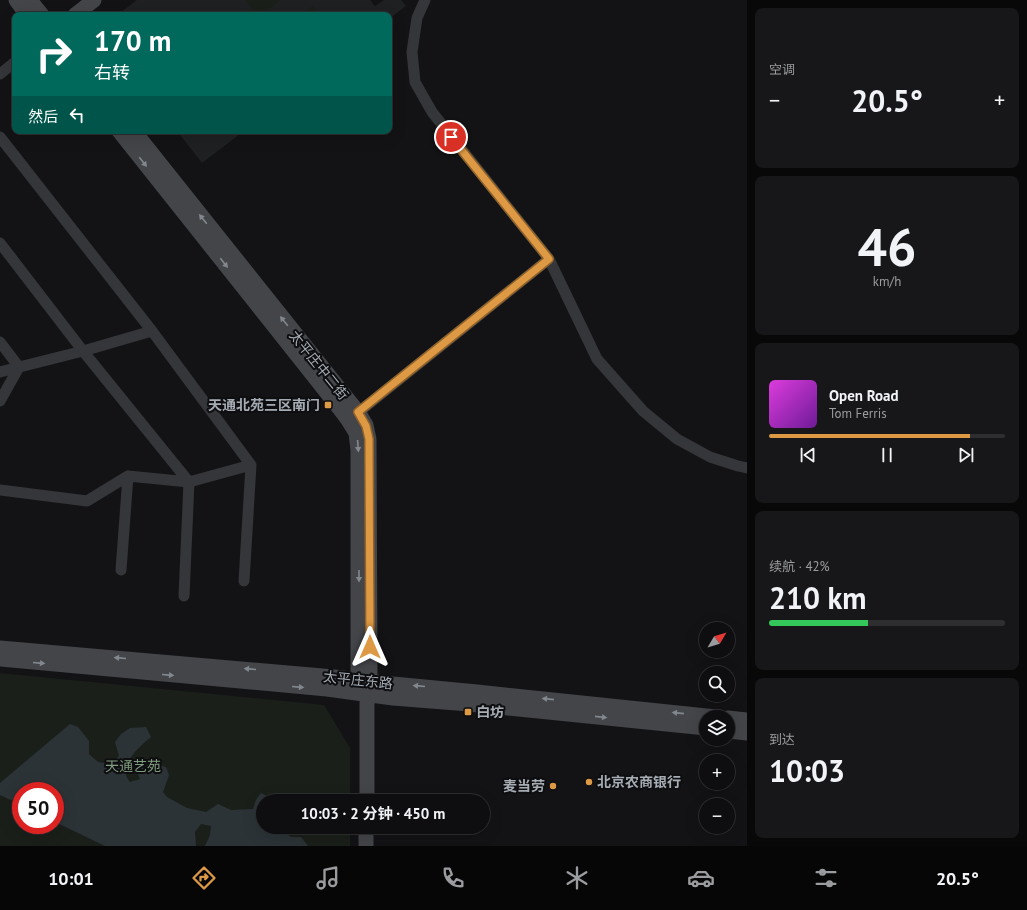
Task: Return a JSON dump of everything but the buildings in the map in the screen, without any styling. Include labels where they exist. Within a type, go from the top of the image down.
[{"type":"main road","points":[[16,0],[25,12]]},
{"type":"main road","points":[[30,0],[40,12]]},
{"type":"main road","points":[[79,12],[94,0]]},
{"type":"main road","name":"太平庄中二街","points":[[121,134],[353,416],[366,426],[369,439],[365,685],[367,794]]},
{"type":"main road","name":"太平庄中二街","points":[[136,134],[353,416]]},
{"type":"main road","name":"太平庄东路","points":[[0,648],[365,685],[699,715]]},
{"type":"main road","name":"太平庄东路","points":[[0,659],[327,689],[365,685],[393,698],[469,704],[699,727]]},
{"type":"main road","points":[[735,719],[747,720]]},
{"type":"main road","points":[[735,731],[747,732]]},
{"type":"main road","points":[[366,834],[366,846]]},
{"type":"street","points":[[424,0],[417,18],[412,52],[415,82],[432,112],[549,259],[598,359],[643,410],[677,439],[710,457],[747,468]]},
{"type":"street","points":[[0,74],[12,64]]},
{"type":"street","points":[[0,137],[152,331],[251,465],[244,581]]},
{"type":"street","points":[[0,243],[83,351],[189,482],[184,596]]},
{"type":"street","points":[[353,416],[549,259]]},
{"type":"street","points":[[0,372],[83,351],[152,331]]},
{"type":"street","points":[[0,342],[19,367]]},
{"type":"street","points":[[0,401],[19,367]]},
{"type":"street","points":[[0,490],[87,501],[128,476],[189,482],[251,465]]},
{"type":"street","points":[[121,570],[128,476]]},
{"type":"shaded area","points":[[137,0],[370,0],[375,6],[384,0],[401,0],[406,6],[392,17],[392,12],[121,12]]},
{"type":"shaded area","points":[[179,134],[240,134],[202,163]]},
{"type":"shaded area","points":[[70,724],[78,727],[89,741],[89,754],[98,762],[111,764],[119,756],[115,742],[121,734],[130,728],[146,727],[151,737],[130,758],[126,769],[126,775],[130,782],[140,779],[136,770],[142,765],[145,769],[157,765],[166,767],[169,775],[163,792],[167,797],[187,808],[206,812],[218,804],[231,810],[253,809],[256,800],[256,834],[287,834],[291,837],[301,837],[308,846],[205,846],[210,835],[211,826],[201,824],[195,832],[196,846],[105,846],[64,826],[64,782],[12,782],[12,801],[0,795],[0,783]]},
{"type":"green space","points":[[245,0],[280,0],[265,12],[255,12]]},
{"type":"green space","points":[[313,6],[318,12],[305,12]]},
{"type":"green space","name":"天通艺苑","points":[[0,673],[324,705],[350,748],[350,794],[256,794],[256,834],[350,834],[350,846],[0,846]]},
{"type":"place","name":"天通北苑三区南门","points":[[328,405]]},
{"type":"place","name":"白坊","points":[[468,712]]},
{"type":"place","name":"北京农商银行","points":[[589,782]]},
{"type":"place","name":"麦当劳","points":[[553,786]]},
{"type":"route","points":[[370,647],[369,439],[366,426],[358,412],[549,259],[451,137]]}]
